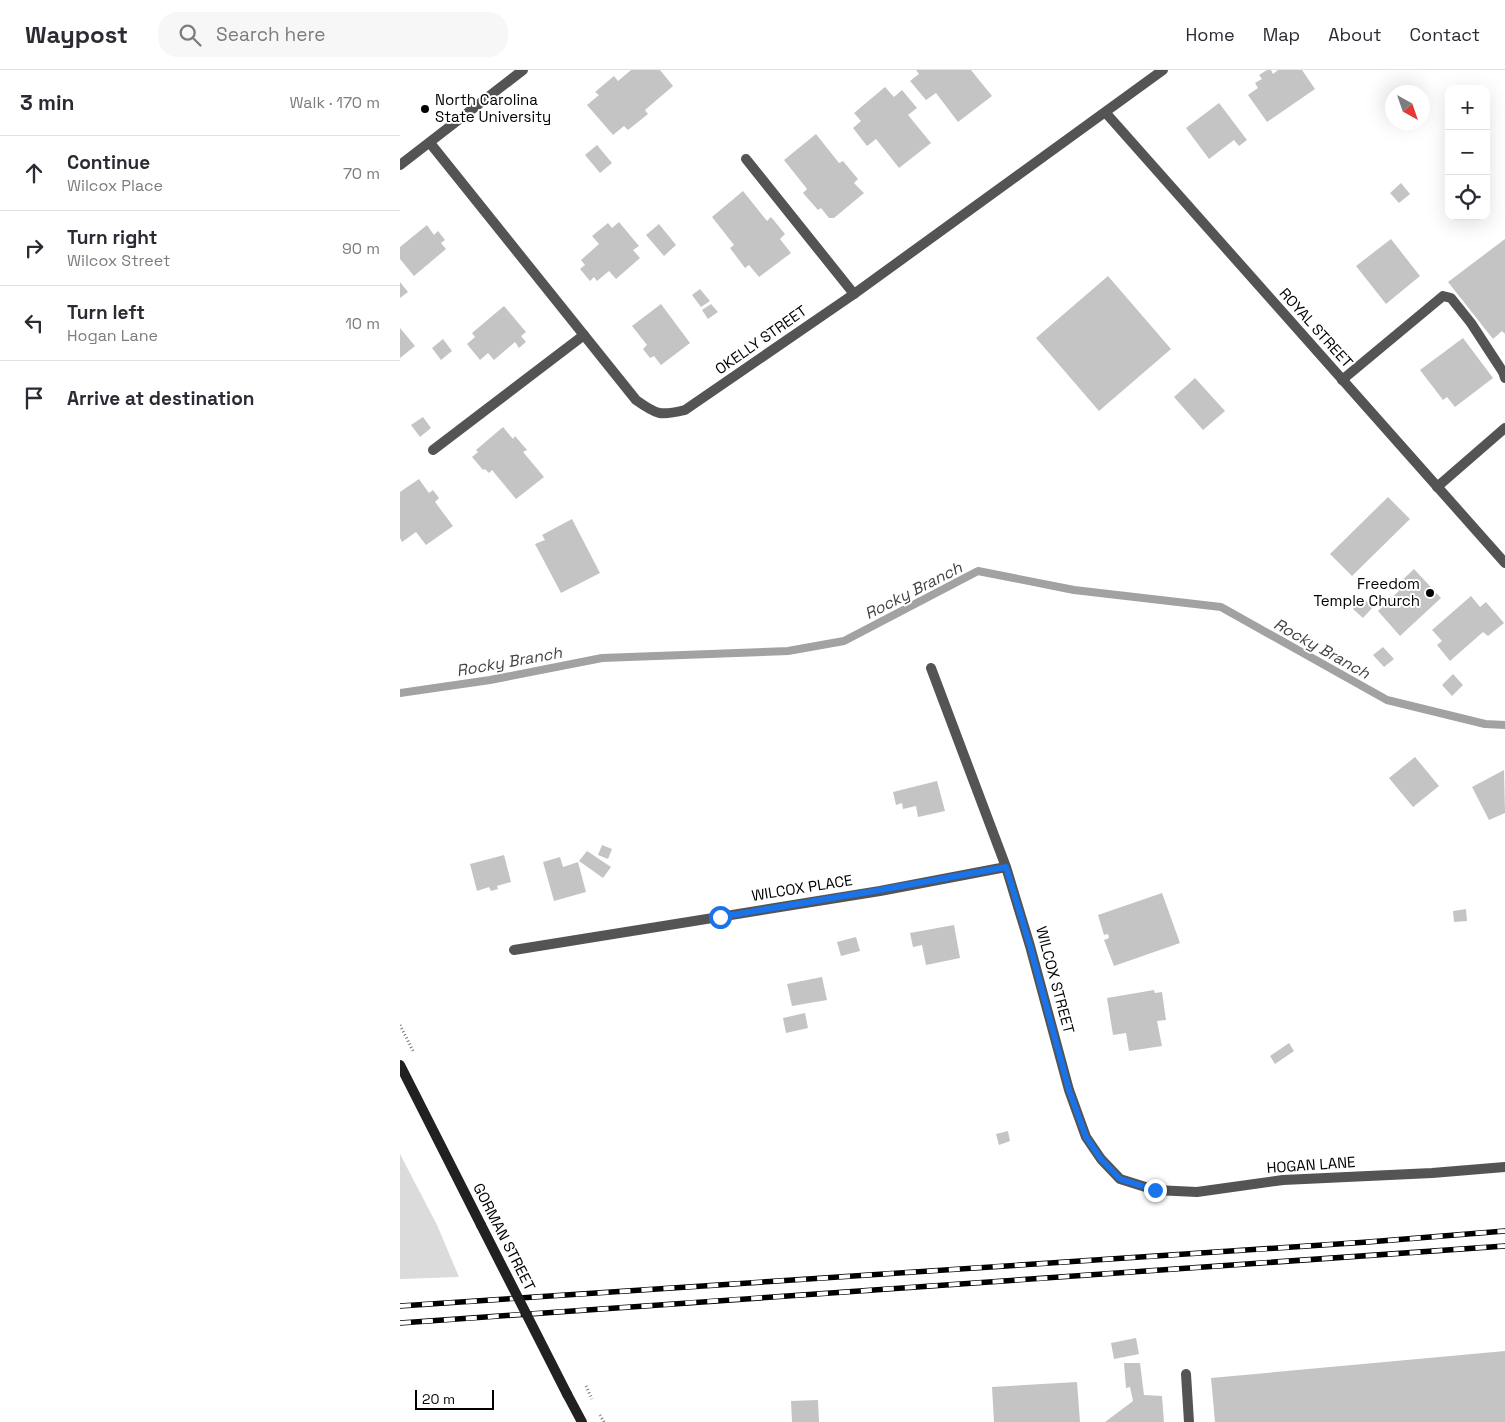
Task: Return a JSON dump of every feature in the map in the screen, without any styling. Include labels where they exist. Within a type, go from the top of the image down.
[{"type":"main road","name":"GORMAN STREET","points":[[400,1065],[582,1422]]},
{"type":"street","points":[[400,165],[524,70]]},
{"type":"street","name":"OKELLY STREET","points":[[430,143],[636,400],[653,412],[667,415],[685,410],[854,294],[1163,70]]},
{"type":"street","name":"ROYAL STREET","points":[[1104,112],[1505,563]]},
{"type":"street","points":[[746,159],[854,294]]},
{"type":"street","points":[[1342,380],[1443,296],[1452,298],[1471,323],[1505,378]]},
{"type":"street","points":[[433,450],[584,335]]},
{"type":"street","points":[[1438,487],[1505,428]]},
{"type":"street","name":"WILCOX STREET","points":[[931,668],[1006,867],[1030,946],[1069,1090],[1086,1137],[1101,1159],[1120,1179]]},
{"type":"street","name":"WILCOX PLACE","points":[[514,950],[880,890],[1006,867]]},
{"type":"street","name":"HOGAN LANE","points":[[1120,1179],[1155,1190],[1197,1192],[1283,1180],[1432,1173],[1505,1167]]},
{"type":"street","points":[[1186,1374],[1189,1422]]},
{"type":"shaded area","points":[[400,1154],[437,1225],[459,1277],[400,1279]]},
{"type":"building","points":[[631,70],[660,70],[673,86],[645,110],[648,114],[628,130],[624,126],[613,135],[587,105],[599,95],[595,92],[614,76],[618,81]]},
{"type":"building","points":[[916,70],[971,70],[992,96],[958,122],[936,93],[926,100],[910,81],[919,74]]},
{"type":"building","points":[[1267,70],[1271,70],[1273,74],[1278,70],[1302,70],[1315,89],[1267,122],[1248,95],[1258,88],[1255,83],[1262,79],[1259,75]]},
{"type":"building","points":[[885,87],[894,97],[902,90],[917,108],[908,115],[931,143],[899,168],[876,139],[867,146],[853,128],[861,121],[854,113]]},
{"type":"building","points":[[1219,103],[1247,140],[1239,146],[1234,140],[1209,159],[1186,128]]},
{"type":"building","points":[[816,134],[839,163],[843,161],[858,179],[854,183],[864,193],[834,218],[829,218],[821,208],[818,210],[803,193],[807,189],[784,160]]},
{"type":"building","points":[[597,145],[612,163],[600,173],[585,155]]},
{"type":"building","points":[[1401,183],[1410,194],[1399,203],[1390,193]]},
{"type":"building","points":[[743,191],[767,221],[771,217],[785,234],[780,239],[791,253],[759,277],[749,265],[745,268],[730,248],[734,245],[712,217]]},
{"type":"building","points":[[619,222],[639,246],[633,250],[640,258],[616,279],[609,271],[597,281],[594,277],[590,281],[580,269],[585,265],[581,260],[599,244],[592,236],[608,223],[612,228]]},
{"type":"building","points":[[659,224],[676,245],[664,256],[646,235]]},
{"type":"building","points":[[427,225],[434,235],[438,231],[445,240],[441,243],[446,249],[414,276],[400,259],[400,247]]},
{"type":"building","points":[[1391,239],[1420,276],[1386,304],[1356,266]]},
{"type":"building","points":[[1505,239],[1505,334],[1502,331],[1493,339],[1448,282]]},
{"type":"building","points":[[1108,276],[1171,349],[1099,411],[1036,338]]},
{"type":"building","points":[[400,282],[408,292],[400,298]]},
{"type":"building","points":[[700,289],[710,301],[701,307],[692,295]]},
{"type":"building","points":[[661,304],[690,343],[661,365],[654,356],[650,358],[643,349],[647,345],[632,326]]},
{"type":"building","points":[[711,304],[718,312],[708,319],[702,310]]},
{"type":"building","points":[[504,306],[526,332],[521,336],[526,342],[519,348],[515,342],[494,360],[488,353],[480,360],[467,344],[475,337],[472,333]]},
{"type":"building","points":[[400,328],[415,346],[400,358]]},
{"type":"building","points":[[1463,338],[1493,378],[1455,407],[1447,397],[1443,400],[1420,370]]},
{"type":"building","points":[[443,339],[452,351],[441,360],[432,348]]},
{"type":"building","points":[[1195,378],[1225,411],[1203,430],[1174,397]]},
{"type":"building","points":[[423,417],[431,428],[420,437],[411,425]]},
{"type":"building","points":[[503,427],[513,439],[515,436],[527,450],[523,452],[544,477],[516,499],[492,470],[489,473],[485,469],[483,470],[472,457],[478,452],[476,450]]},
{"type":"building","points":[[419,479],[429,493],[433,490],[439,498],[435,502],[453,526],[426,545],[416,532],[402,542],[400,538],[400,492]]},
{"type":"building","points":[[1388,497],[1410,519],[1352,576],[1330,554]]},
{"type":"building","points":[[572,519],[600,573],[561,593],[535,544],[545,540],[542,535]]},
{"type":"building","points":[[1414,569],[1441,598],[1400,636],[1378,611],[1399,591],[1395,587]]},
{"type":"building","points":[[1471,596],[1480,607],[1486,602],[1504,623],[1488,636],[1483,632],[1450,661],[1437,645],[1442,641],[1432,630]]},
{"type":"building","points":[[1363,598],[1373,607],[1363,618],[1353,609]]},
{"type":"building","points":[[1383,647],[1394,659],[1384,667],[1373,655]]},
{"type":"building","points":[[1453,674],[1463,685],[1452,696],[1442,685]]},
{"type":"building","points":[[1415,757],[1439,786],[1413,807],[1389,778]]},
{"type":"building","points":[[1504,770],[1505,813],[1489,820],[1472,787]]},
{"type":"building","points":[[937,781],[945,811],[918,817],[916,806],[903,809],[902,803],[896,805],[893,792]]},
{"type":"building","points":[[602,845],[612,849],[608,859],[598,855]]},
{"type":"building","points":[[587,851],[611,867],[603,878],[579,861]]},
{"type":"building","points":[[504,855],[511,882],[497,886],[498,889],[491,891],[489,887],[477,891],[470,864]]},
{"type":"building","points":[[560,857],[563,867],[578,862],[586,892],[554,901],[543,862]]},
{"type":"building","points":[[1162,893],[1180,943],[1114,966],[1104,940],[1109,938],[1108,934],[1104,935],[1098,915]]},
{"type":"building","points":[[1466,909],[1467,921],[1454,922],[1453,911]]},
{"type":"building","points":[[954,925],[960,958],[926,965],[922,945],[913,947],[910,933]]},
{"type":"building","points":[[856,937],[860,951],[841,956],[837,942]]},
{"type":"building","points":[[822,977],[827,1000],[792,1006],[787,984]]},
{"type":"building","points":[[1154,990],[1155,993],[1162,992],[1166,1020],[1157,1021],[1162,1046],[1129,1051],[1126,1033],[1113,1035],[1107,998]]},
{"type":"building","points":[[805,1013],[808,1028],[786,1033],[783,1018]]},
{"type":"building","points":[[1289,1043],[1294,1051],[1275,1064],[1270,1056]]},
{"type":"building","points":[[1008,1131],[1010,1141],[999,1145],[996,1134]]},
{"type":"building","points":[[1136,1338],[1139,1354],[1114,1359],[1111,1343]]},
{"type":"building","points":[[1505,1351],[1505,1422],[1215,1422],[1211,1378]]},
{"type":"building","points":[[1124,1363],[1140,1363],[1144,1395],[1162,1396],[1164,1422],[1105,1422],[1133,1401],[1130,1387],[1126,1388]]},
{"type":"building","points":[[1077,1382],[1080,1422],[994,1422],[992,1387]]},
{"type":"building","points":[[818,1400],[819,1422],[792,1422],[791,1401]]},
{"type":"waterway","name":"Rocky Branch","points":[[400,693],[490,680],[602,658],[788,651],[844,641],[978,571],[1074,590],[1221,607],[1387,700],[1485,724],[1505,725]]},
{"type":"railway","points":[[400,1306],[1368,1242],[1505,1231]]},
{"type":"railway","points":[[400,1323],[1505,1246]]},
{"type":"place","name":"North Carolina State University","points":[[425,109]]},
{"type":"place","name":"Freedom Temple Church","points":[[1430,593]]},
{"type":"route","points":[[720,917],[1006,867],[1030,946],[1069,1090],[1086,1137],[1101,1159],[1120,1179],[1155,1190]]}]
